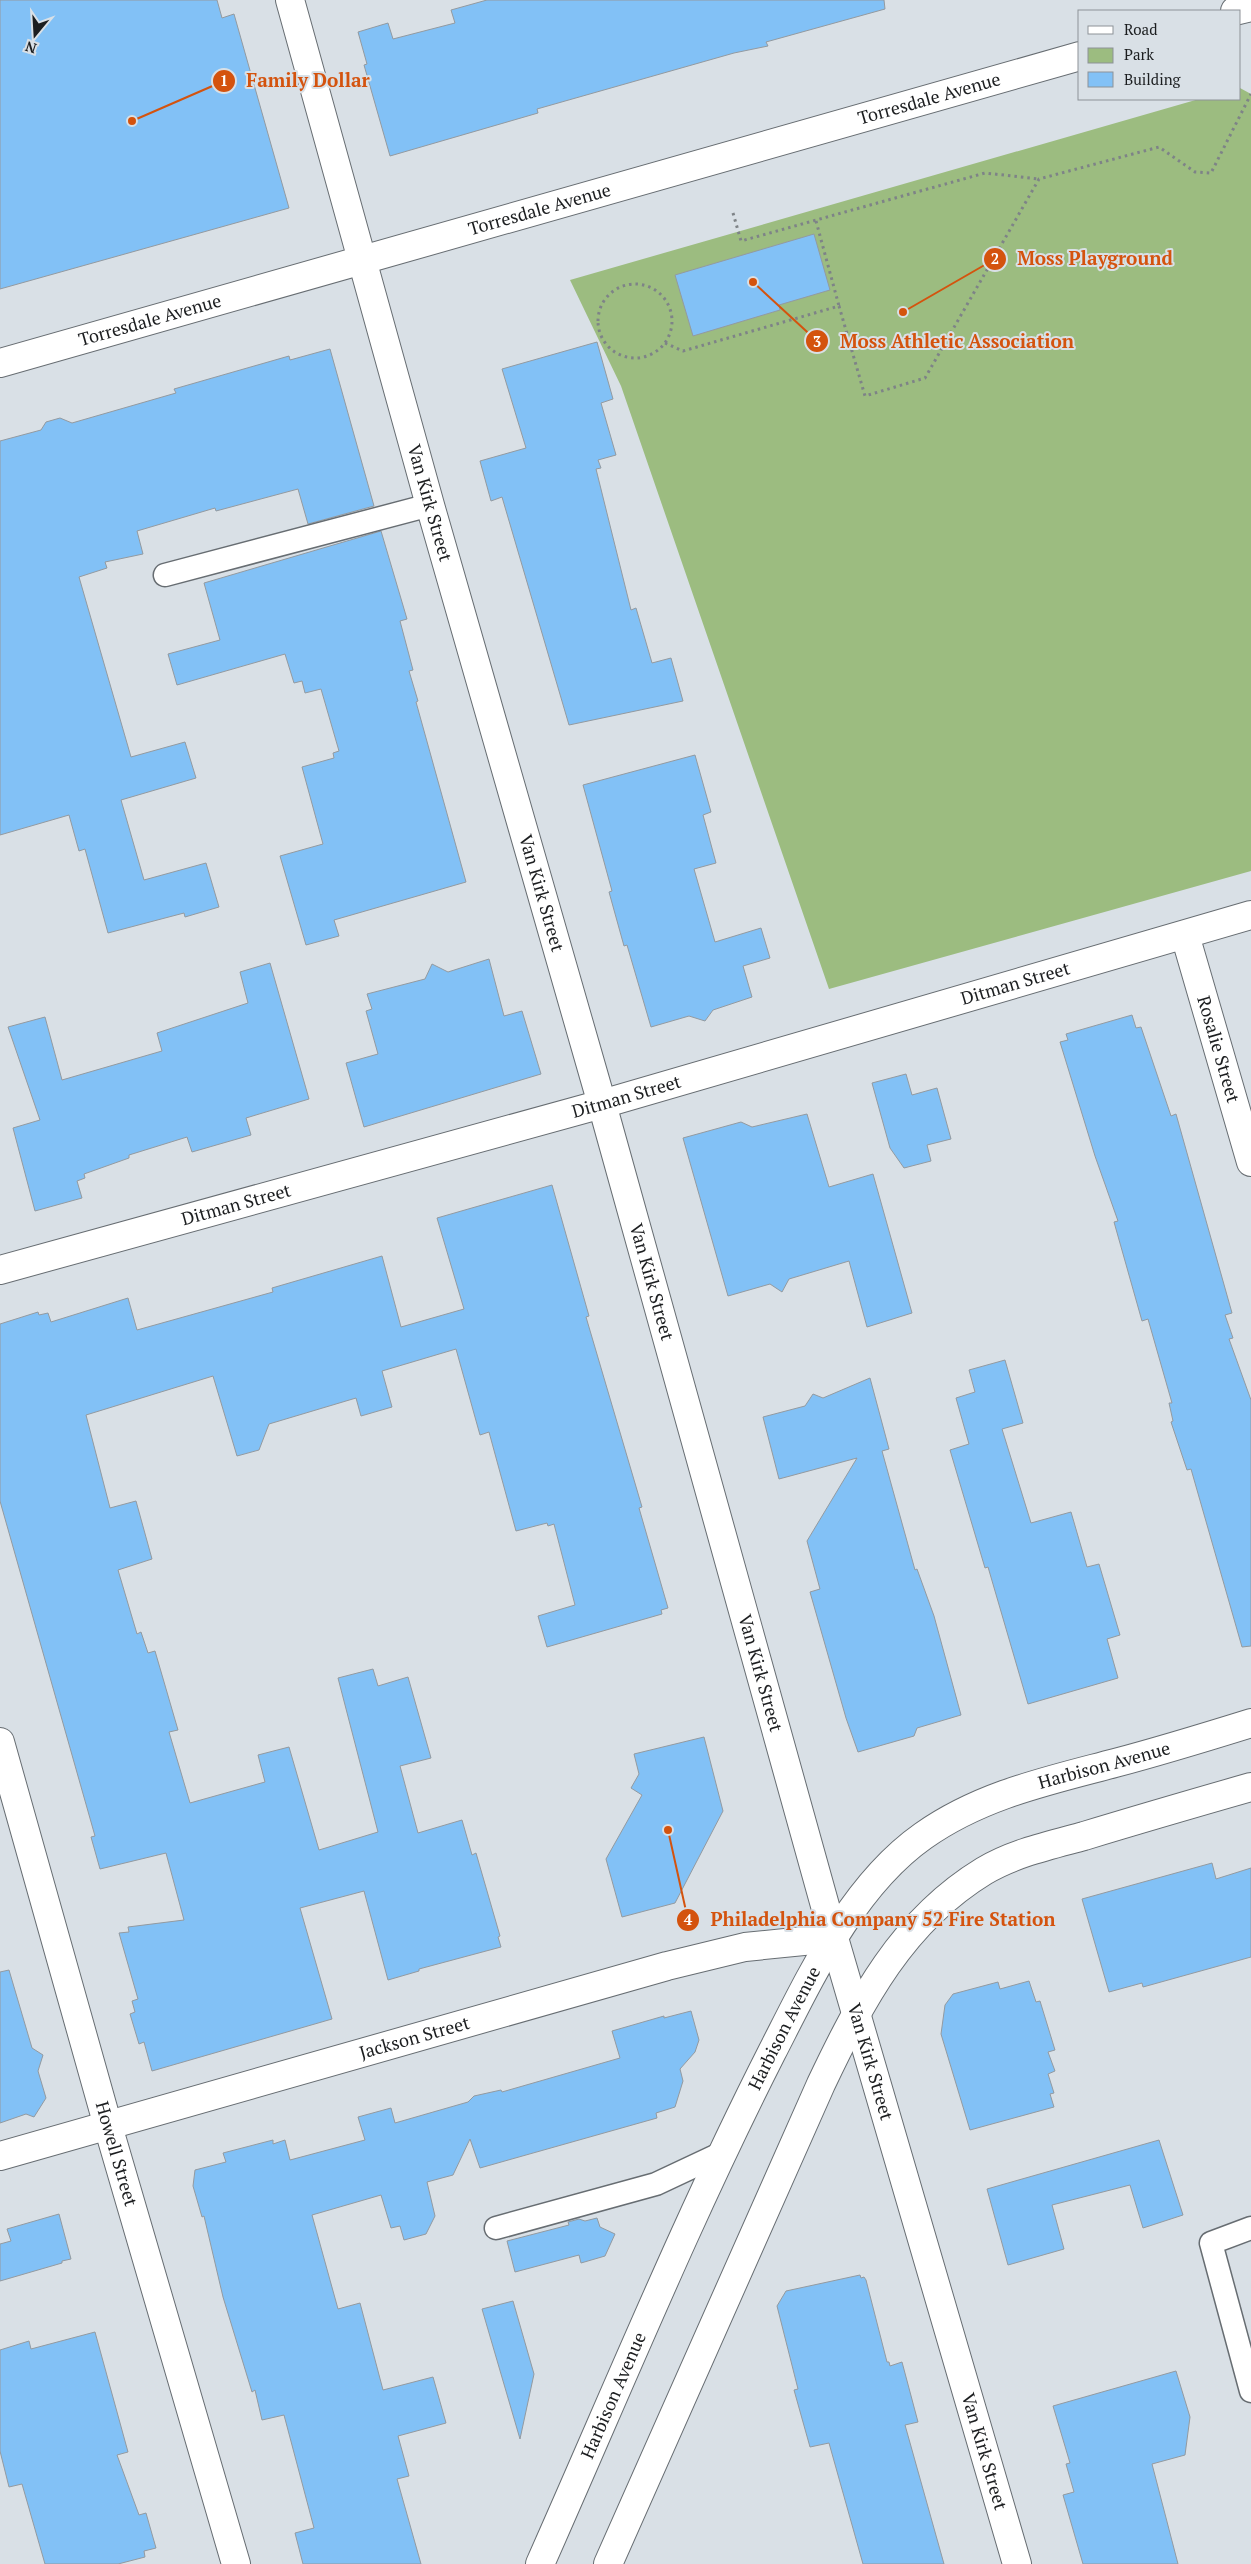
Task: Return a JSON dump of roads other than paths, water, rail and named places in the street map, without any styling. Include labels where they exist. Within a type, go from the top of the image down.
[{"type":"street","name":"Van Kirk Street","points":[[290,0],[430,505],[602,1104],[834,1938],[1017,2564]]},
{"type":"street","name":"Torresdale Avenue","points":[[0,362],[1078,57]]},
{"type":"street","name":"Ditman Street","points":[[0,1270],[602,1104],[1251,915]]},
{"type":"street","name":"Rosalie Street","points":[[1185,935],[1251,1162]]},
{"type":"street","name":"Harbison Avenue","points":[[540,2564],[722,2153],[802,1993],[834,1938],[876,1879],[892,1861],[922,1836],[966,1810],[1006,1792],[1251,1723]]},
{"type":"street","name":"Howell Street","points":[[0,1742],[108,2126],[236,2564]]},
{"type":"street","points":[[608,2564],[774,2188],[856,2012],[876,1977],[900,1946],[928,1915],[951,1894],[986,1870],[1030,1851],[1251,1787]]},
{"type":"street","name":"Jackson Street","points":[[0,2156],[667,1966],[745,1947],[834,1938]]},
{"type":"lane","points":[[165,575],[430,505]]},
{"type":"lane","points":[[496,2228],[656,2184],[722,2153]]},
{"type":"lane","points":[[1251,2228],[1211,2243],[1251,2391]]},
{"type":"place","name":"Family Dollar","points":[[132,121]]},
{"type":"place","name":"Moss Athletic Association","points":[[753,282]]},
{"type":"place","name":"Moss Playground","points":[[903,312]]},
{"type":"place","name":"Philadelphia Company 52 Fire Station","points":[[668,1830]]}]
